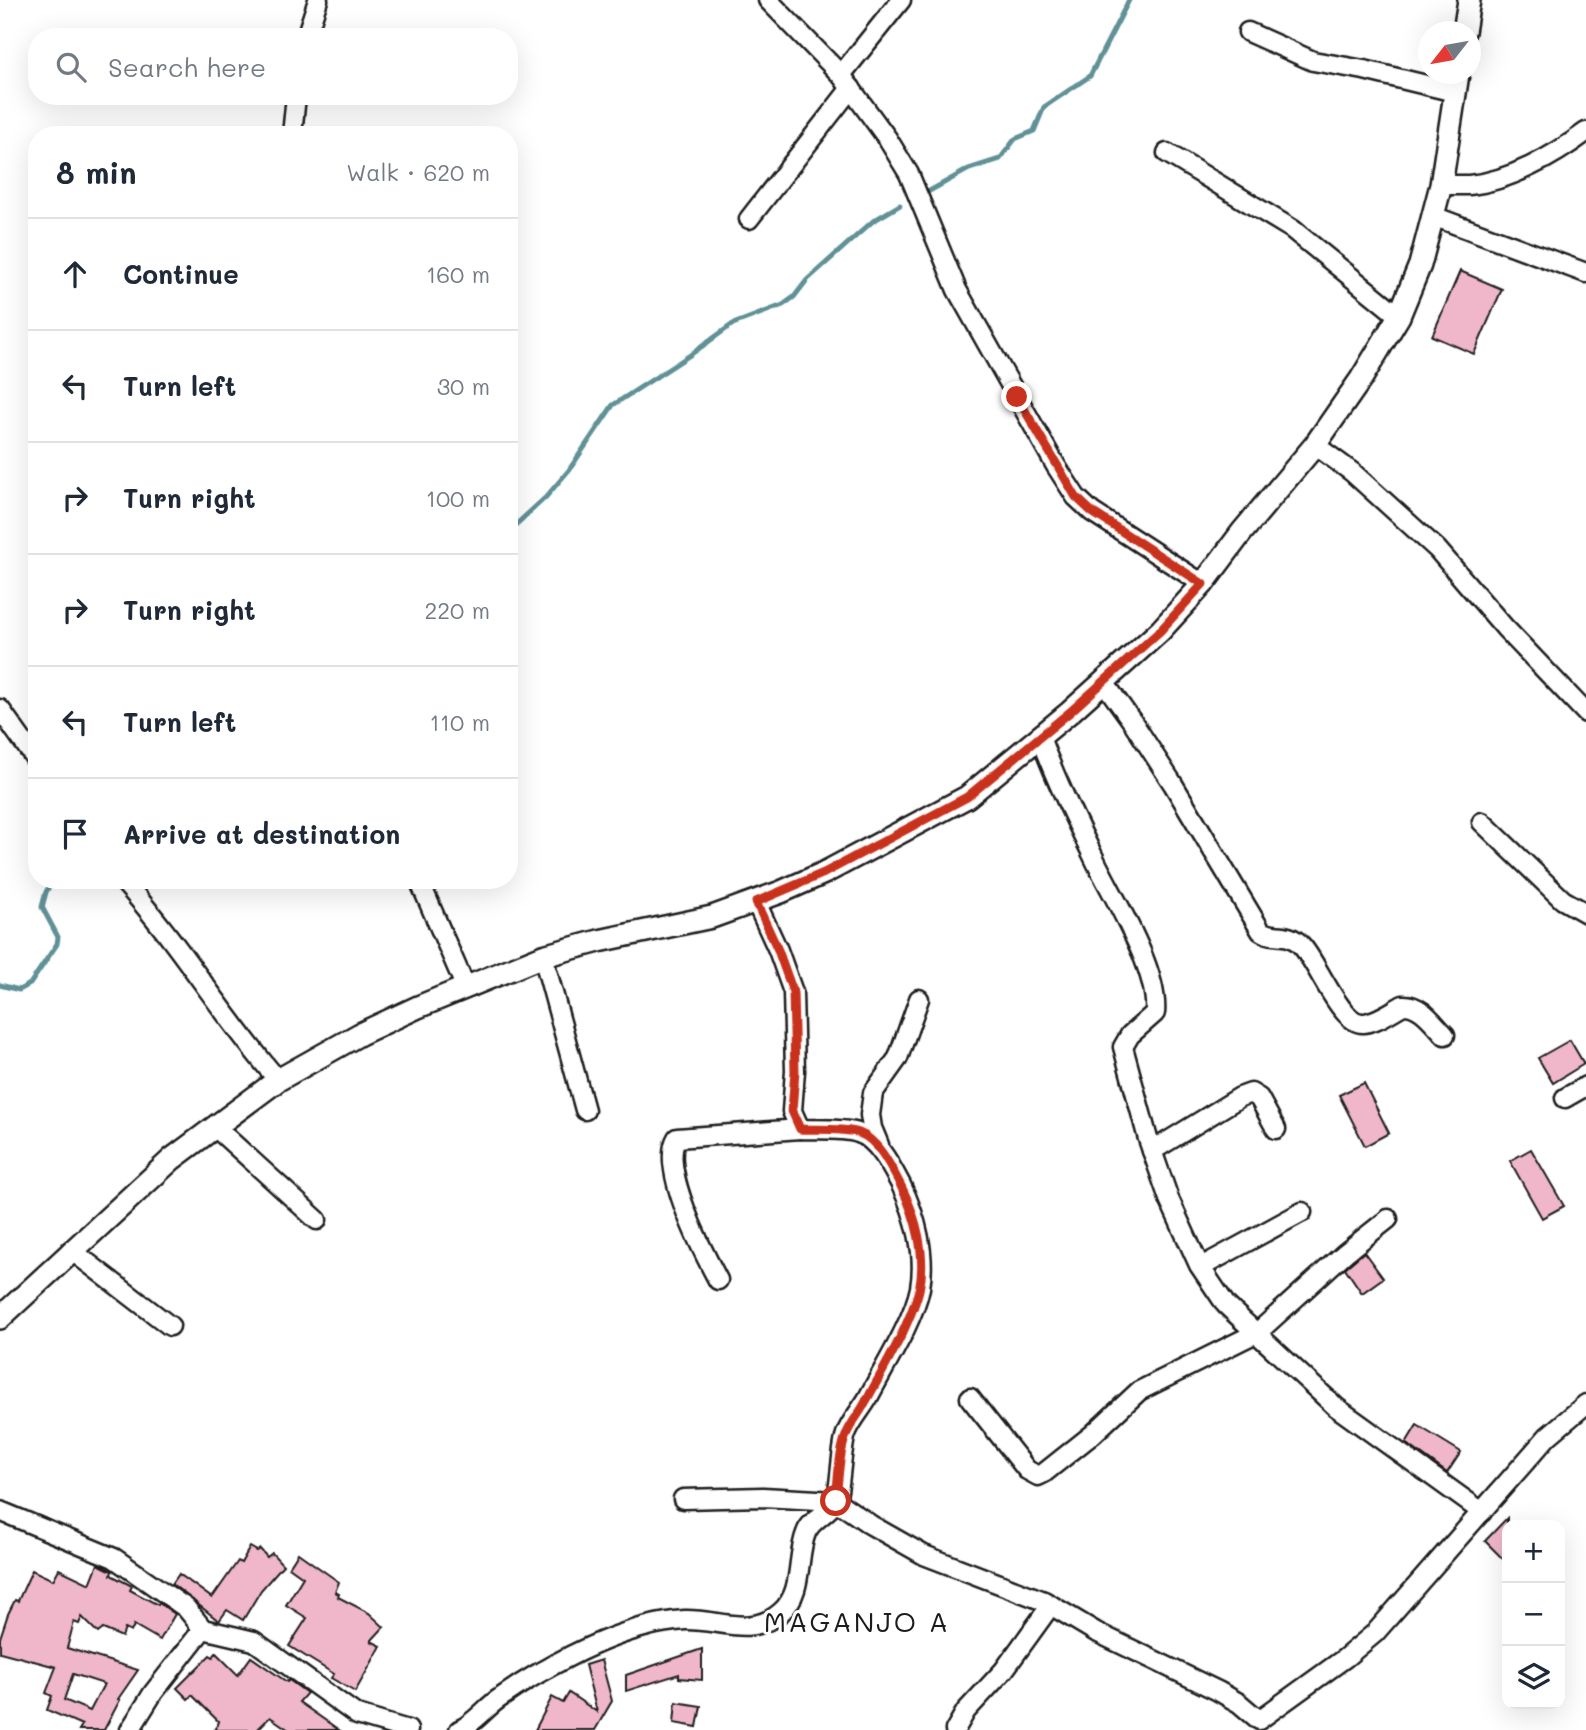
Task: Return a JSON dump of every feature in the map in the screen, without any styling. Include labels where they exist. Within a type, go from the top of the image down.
[{"type":"street","points":[[309,28],[318,0]]},
{"type":"street","points":[[768,0],[846,81],[887,138],[909,174],[957,290],[1076,497],[1092,512],[1203,584]]},
{"type":"street","points":[[749,219],[901,0]]},
{"type":"street","points":[[1466,21],[1469,0]]},
{"type":"street","points":[[1248,32],[1313,61],[1418,78]]},
{"type":"street","points":[[0,1318],[173,1159],[278,1080],[360,1034],[465,986],[543,956],[599,941],[712,918],[824,873],[967,797],[1040,737],[1160,631],[1203,584],[1242,532],[1315,445],[1360,379],[1399,316],[1420,265],[1441,185],[1456,84]]},
{"type":"street","points":[[293,126],[295,105]]},
{"type":"street","points":[[1441,185],[1471,185],[1525,168],[1586,132]]},
{"type":"street","points":[[1167,153],[1292,229],[1399,316]]},
{"type":"street","points":[[1433,216],[1586,274]]},
{"type":"street","points":[[1315,445],[1352,472],[1437,549],[1498,620],[1586,713]]},
{"type":"street","points":[[1104,681],[1173,784],[1261,931],[1284,935],[1301,944],[1344,1014],[1355,1023],[1364,1023],[1409,1004],[1416,1007],[1445,1035]]},
{"type":"street","points":[[0,709],[28,748]]},
{"type":"street","points":[[1040,737],[1051,767],[1125,918],[1154,990],[1155,1013],[1130,1035],[1123,1047],[1168,1199],[1201,1267],[1226,1305],[1345,1413],[1482,1511]]},
{"type":"street","points":[[1482,822],[1563,900],[1586,913]]},
{"type":"street","points":[[130,889],[157,919],[250,1048],[278,1080]]},
{"type":"street","points":[[423,889],[465,986]]},
{"type":"street","points":[[756,902],[793,992],[795,1071],[792,1111],[800,1129]]},
{"type":"street","points":[[543,956],[585,1110]]},
{"type":"street","points":[[459,1730],[500,1698],[556,1665],[608,1640],[648,1626],[685,1620],[744,1627],[761,1625],[784,1609],[796,1587],[806,1533],[811,1524],[836,1501],[846,1434],[866,1402],[906,1322],[920,1287],[918,1232],[909,1202],[883,1155],[872,1128],[870,1115],[873,1093],[898,1058],[919,999]]},
{"type":"street","points":[[1565,1098],[1586,1086]]},
{"type":"street","points":[[1152,1151],[1240,1097],[1251,1093],[1259,1098],[1276,1129]]},
{"type":"street","points":[[215,1127],[317,1220]]},
{"type":"street","points":[[718,1280],[688,1223],[674,1164],[672,1146],[677,1138],[800,1129],[857,1132],[867,1137],[883,1155]]},
{"type":"street","points":[[1201,1267],[1302,1212]]},
{"type":"street","points":[[970,1398],[1027,1470],[1038,1476],[1056,1466],[1139,1391],[1258,1332],[1345,1253],[1388,1219]]},
{"type":"street","points":[[71,1250],[170,1326]]},
{"type":"street","points":[[683,1499],[763,1497],[836,1501],[871,1525],[924,1555],[1051,1605],[1096,1632],[1218,1691],[1239,1703],[1262,1725],[1375,1633],[1548,1436],[1586,1404]]},
{"type":"street","points":[[0,1511],[114,1558],[186,1608],[203,1629],[254,1641],[357,1716],[408,1730]]},
{"type":"street","points":[[955,1730],[966,1711],[1004,1670],[1051,1605]]},
{"type":"street","points":[[131,1730],[153,1693],[203,1629]]},
{"type":"building","points":[[1460,271],[1502,289],[1474,354],[1432,336]]},
{"type":"building","points":[[1570,1040],[1584,1064],[1553,1083],[1538,1058]]},
{"type":"building","points":[[1364,1083],[1389,1133],[1365,1146],[1339,1095]]},
{"type":"building","points":[[1531,1149],[1564,1206],[1542,1218],[1510,1161]]},
{"type":"building","points":[[1364,1252],[1383,1278],[1362,1293],[1345,1268]]},
{"type":"building","points":[[1417,1425],[1461,1452],[1447,1473],[1406,1443]]},
{"type":"building","points":[[1502,1523],[1502,1558],[1485,1541]]},
{"type":"building","points":[[250,1547],[257,1551],[260,1549],[267,1557],[272,1553],[283,1565],[261,1590],[243,1620],[227,1610],[219,1621],[172,1584],[179,1574],[212,1598],[238,1561],[241,1563]]},
{"type":"building","points":[[298,1553],[339,1582],[335,1592],[339,1594],[338,1597],[369,1613],[384,1627],[371,1641],[381,1646],[355,1692],[331,1678],[334,1674],[289,1646],[307,1618],[286,1605],[303,1577],[289,1567]]},
{"type":"building","points":[[98,1564],[112,1571],[111,1575],[132,1586],[130,1590],[158,1605],[159,1603],[175,1614],[160,1640],[134,1625],[131,1632],[125,1629],[122,1637],[103,1629],[98,1633],[82,1617],[79,1624],[74,1622],[67,1648],[138,1670],[118,1699],[120,1700],[104,1730],[79,1730],[82,1725],[47,1710],[52,1696],[46,1693],[56,1667],[0,1652],[0,1638],[8,1614],[15,1600],[18,1601],[32,1570],[53,1580],[59,1569],[90,1584]],"holes":[[[73,1674],[104,1684],[90,1711],[64,1700]]]},
{"type":"building","points":[[702,1649],[702,1680],[679,1678],[679,1674],[626,1691],[626,1675]]},
{"type":"building","points":[[216,1653],[238,1675],[251,1657],[287,1682],[289,1680],[307,1693],[299,1702],[339,1730],[289,1730],[270,1717],[257,1730],[214,1730],[219,1722],[192,1695],[188,1699],[177,1688],[210,1655],[213,1657]]},
{"type":"building","points":[[601,1660],[612,1701],[595,1730],[535,1730],[552,1697],[563,1703],[569,1693],[597,1712],[585,1665]]},
{"type":"building","points":[[676,1702],[701,1706],[697,1727],[674,1723]]},
{"type":"waterway","points":[[924,194],[969,169],[1000,159],[1015,139],[1034,131],[1044,107],[1090,76],[1129,0]]},
{"type":"waterway","points":[[518,523],[546,497],[569,470],[613,405],[733,324],[783,305],[873,221],[900,205]]},
{"type":"waterway","points":[[0,985],[19,990],[30,984],[57,944],[58,937],[42,907],[48,889]]},
{"type":"district","name":"MAGANJO A","points":[[857,1621]]},
{"type":"route","points":[[836,1501],[846,1434],[866,1402],[912,1311],[920,1287],[918,1232],[909,1202],[895,1173],[867,1137],[857,1132],[800,1129],[792,1111],[795,1071],[793,992],[756,902],[824,873],[967,797],[1070,712],[1160,631],[1203,584],[1092,512],[1076,497],[1017,397]]}]
